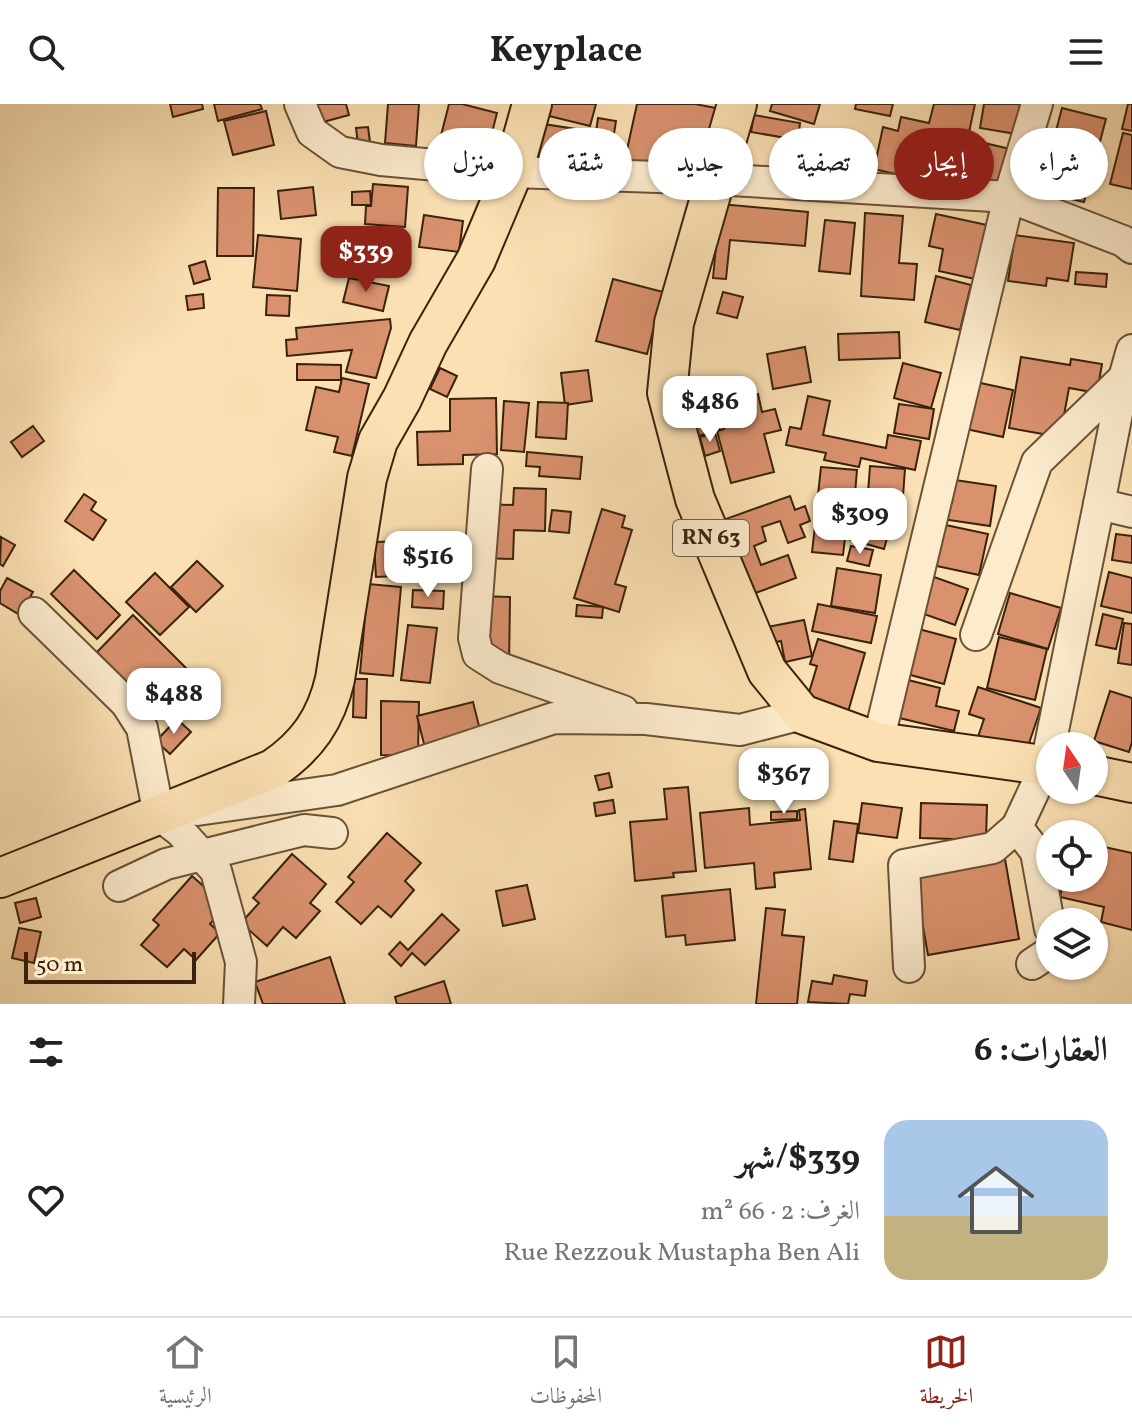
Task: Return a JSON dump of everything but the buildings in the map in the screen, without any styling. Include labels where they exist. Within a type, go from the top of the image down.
[{"type":"main road","points":[[523,136],[532,104]]},
{"type":"main road","name":"RN 63","points":[[730,128],[737,104]]},
{"type":"main road","points":[[0,878],[273,769],[292,756],[321,721],[335,679],[367,478],[378,441],[428,343],[476,260],[501,200]]},
{"type":"main road","name":"RN 63","points":[[709,200],[674,323],[667,393],[695,499],[767,671],[802,714]]},
{"type":"main road","points":[[802,714],[878,742],[1036,763]]},
{"type":"main road","points":[[1108,778],[1132,783]]},
{"type":"street","points":[[300,104],[312,132],[340,152],[424,164]]},
{"type":"street","points":[[878,742],[1009,197],[1037,104]]},
{"type":"street","points":[[523,172],[648,177]]},
{"type":"street","points":[[753,181],[1009,197],[1123,241],[1132,248]]},
{"type":"street","points":[[1054,732],[1128,364]]},
{"type":"street","points":[[976,635],[1037,462],[1128,364]]},
{"type":"street","points":[[487,469],[474,638],[478,654],[500,668],[646,719]]},
{"type":"street","points":[[1099,504],[1132,512]]},
{"type":"street","points":[[34,613],[126,703],[142,728],[159,815],[180,831],[216,871],[225,896],[241,962],[239,1004]]},
{"type":"street","points":[[159,815],[337,790],[554,718],[646,719],[740,730],[802,714]]},
{"type":"street","points":[[909,967],[904,865],[993,848],[1017,827],[1036,789]]},
{"type":"street","points":[[1017,827],[1036,852],[1046,908]]},
{"type":"street","points":[[119,886],[166,864],[304,830],[332,833]]}]
